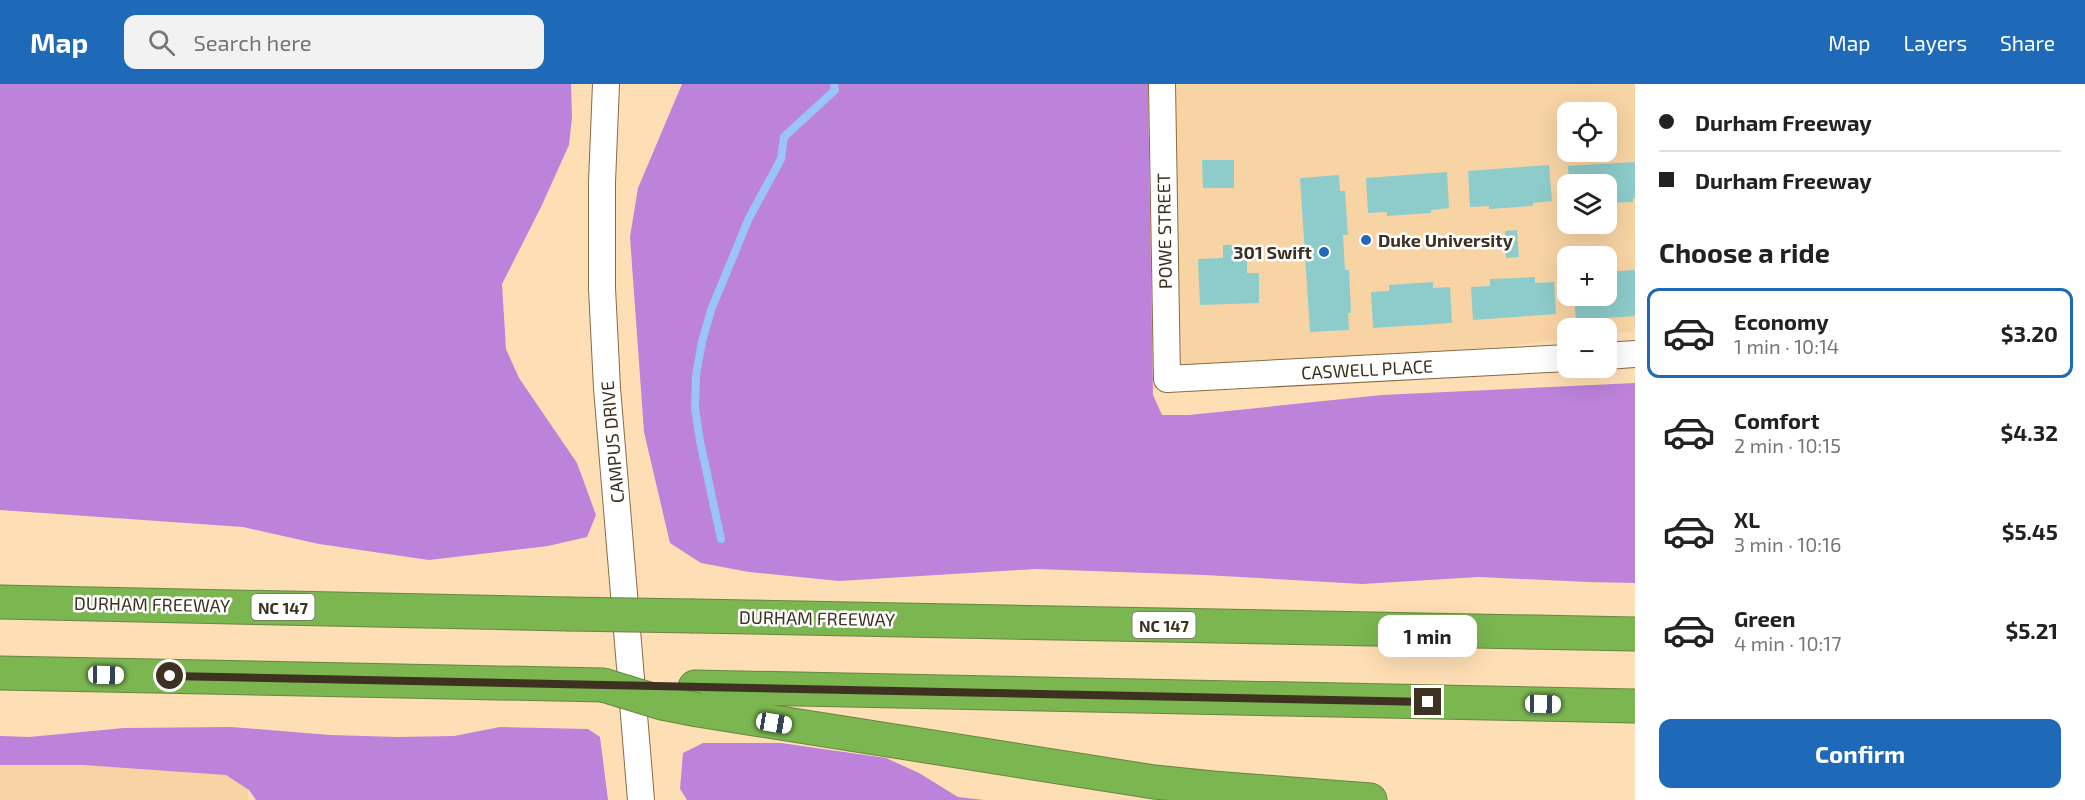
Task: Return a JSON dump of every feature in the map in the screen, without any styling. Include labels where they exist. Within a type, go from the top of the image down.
[{"type":"highway","name":"DURHAM FREEWAY","points":[[0,602],[1635,634]]},
{"type":"highway","points":[[0,673],[603,685],[662,703],[697,698],[1635,706]]},
{"type":"highway","points":[[697,698],[1154,782],[1213,789],[1370,800]]},
{"type":"street","name":"CAMPUS DRIVE","points":[[606,84],[602,182],[602,288],[606,377],[641,800]]},
{"type":"street","name":"POWE STREET","points":[[1162,84],[1167,379]]},
{"type":"street","points":[[1617,355],[1635,354]]},
{"type":"street","name":"CASWELL PLACE","points":[[1167,379],[1557,359]]},
{"type":"shaded area","points":[[0,84],[571,84],[572,117],[569,145],[502,284],[506,349],[519,378],[577,463],[596,515],[587,537],[548,546],[429,560],[319,544],[243,527],[0,510]]},
{"type":"shaded area","points":[[682,84],[1148,84],[1153,395],[1162,415],[1189,415],[1382,395],[1635,383],[1635,583],[1479,577],[1362,584],[1036,569],[839,581],[749,572],[701,563],[670,543],[644,432],[630,237],[638,188]]},
{"type":"shaded area","name":"Duke University","points":[[1108,84],[1635,84],[1635,331],[1617,333],[1617,318],[1557,318],[1557,340],[1087,397]]},
{"type":"shaded area","points":[[231,727],[330,735],[398,737],[454,736],[500,727],[588,729],[600,737],[608,800],[256,800],[249,790],[226,775],[83,765],[0,765],[0,736],[29,737],[124,728]]},
{"type":"shaded area","points":[[703,743],[781,743],[886,758],[919,773],[958,797],[984,800],[687,800],[680,789],[683,753]]},
{"type":"shaded area","points":[[0,744],[248,760],[248,800],[0,800]]},
{"type":"building","points":[[1202,160],[1234,160],[1234,188],[1203,188]]},
{"type":"building","points":[[1635,162],[1633,202],[1617,203],[1617,174],[1568,174],[1568,166]]},
{"type":"building","points":[[1549,165],[1552,201],[1533,203],[1533,206],[1489,209],[1489,206],[1470,207],[1468,171]]},
{"type":"building","points":[[1447,172],[1449,208],[1431,210],[1431,213],[1387,216],[1387,212],[1368,213],[1366,178]]},
{"type":"building","name":"301 Swift","points":[[1339,175],[1340,191],[1345,191],[1348,235],[1343,235],[1345,270],[1349,270],[1351,313],[1348,313],[1349,330],[1310,332],[1300,178]]},
{"type":"building","points":[[1517,230],[1519,257],[1506,258],[1505,231]]},
{"type":"building","points":[[1223,245],[1236,245],[1236,259],[1247,258],[1247,273],[1259,273],[1259,303],[1200,305],[1198,259],[1223,258]]},
{"type":"building","points":[[1635,270],[1635,316],[1576,318],[1575,306],[1617,306],[1617,271]]},
{"type":"building","points":[[1535,277],[1535,283],[1554,282],[1556,314],[1473,320],[1471,287],[1490,286],[1490,279]]},
{"type":"building","points":[[1433,282],[1433,288],[1450,287],[1452,323],[1373,328],[1371,292],[1389,291],[1389,285]]},
{"type":"waterway","points":[[721,539],[695,408],[696,375],[702,342],[711,310],[749,218],[781,159],[784,137],[835,90],[834,84]]},
{"type":"place","name":"Duke University","points":[[1366,240]]},
{"type":"place","name":"301 Swift","points":[[1324,252]]},
{"type":"route","points":[[170,676],[1428,702]]}]
